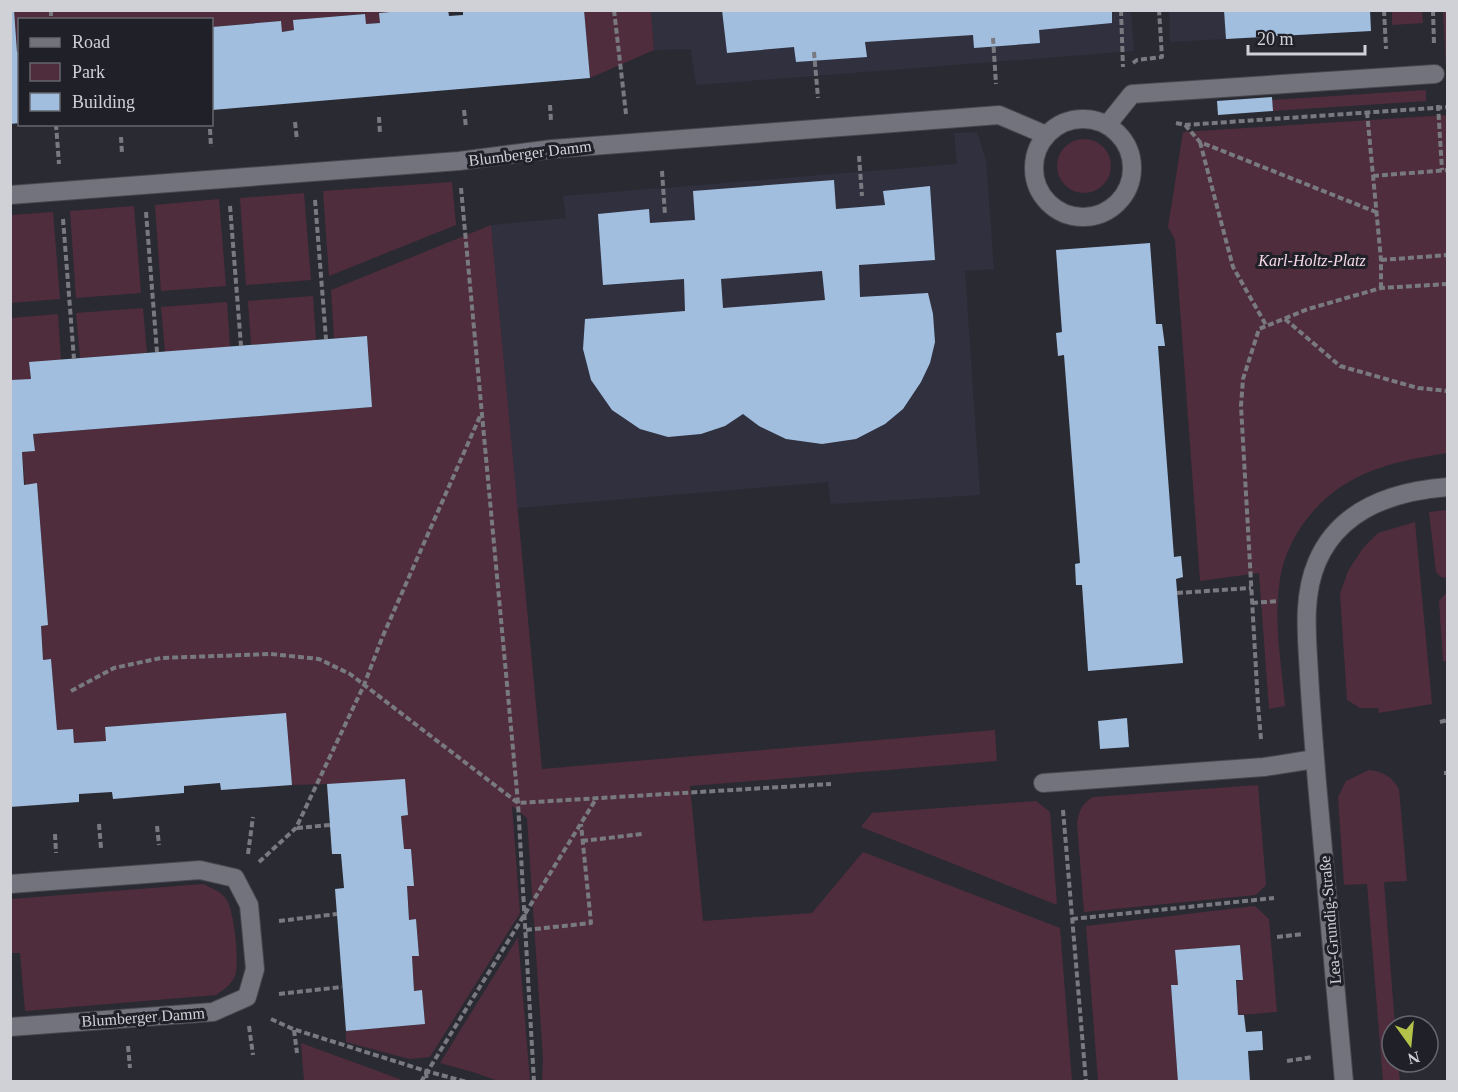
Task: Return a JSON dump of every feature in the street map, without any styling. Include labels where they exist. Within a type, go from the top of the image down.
[{"type":"street","points":[[1107,124],[1132,94],[1436,74]]},
{"type":"street","name":"Blumberger Damm","points":[[10,195],[459,161],[552,148],[999,115],[1046,135]]},
{"type":"street","points":[[1089,119],[1107,124],[1126,144],[1132,158],[1129,188],[1120,201],[1108,211],[1094,217],[1078,217],[1063,213],[1050,205],[1040,193],[1035,178],[1034,163],[1038,148],[1046,135],[1059,125],[1073,120],[1089,119]]},
{"type":"street","name":"Lea-Grundig-Straße","points":[[1344,1082],[1315,759],[1305,618],[1317,562],[1328,542],[1347,520],[1369,505],[1421,489],[1448,487]]},
{"type":"street","points":[[1052,783],[1264,766],[1315,759]]},
{"type":"street","points":[[10,884],[200,870],[235,878],[249,906],[255,969],[248,993]]},
{"type":"street","name":"Blumberger Damm","points":[[10,1027],[213,1012],[247,997],[248,993]]},
{"type":"path","points":[[614,10],[626,115]]},
{"type":"path","points":[[1121,10],[1124,52]]},
{"type":"path","points":[[1123,73],[1137,60],[1162,57],[1159,10]]},
{"type":"path","points":[[1384,10],[1388,77]]},
{"type":"path","points":[[993,38],[996,84]]},
{"type":"path","points":[[814,52],[818,98]]},
{"type":"path","points":[[1373,176],[1445,170],[1439,107]]},
{"type":"path","points":[[1175,123],[1185,125],[1448,107]]},
{"type":"path","points":[[464,110],[466,127]]},
{"type":"path","points":[[1367,112],[1381,260],[1381,288]]},
{"type":"path","points":[[379,117],[380,134]]},
{"type":"path","points":[[295,122],[297,140]]},
{"type":"path","points":[[856,125],[862,196]]},
{"type":"path","points":[[1185,125],[1200,142],[1233,267],[1266,325]]},
{"type":"path","points":[[56,126],[74,359]]},
{"type":"path","points":[[210,129],[211,147]]},
{"type":"path","points":[[120,137],[122,154]]},
{"type":"path","points":[[660,140],[665,215]]},
{"type":"path","points":[[1200,142],[1376,212]]},
{"type":"path","points":[[459,161],[518,803],[534,1082]]},
{"type":"path","points":[[313,172],[326,339]]},
{"type":"path","points":[[228,178],[241,346]]},
{"type":"path","points":[[144,184],[157,352]]},
{"type":"path","points":[[1381,260],[1448,255]]},
{"type":"path","points":[[1264,766],[1258,705],[1241,406],[1243,379],[1259,329],[1308,309],[1381,288],[1448,284]]},
{"type":"path","points":[[1285,319],[1340,366],[1418,388],[1448,391]]},
{"type":"path","points":[[259,862],[296,828],[364,685],[382,638],[481,413]]},
{"type":"path","points":[[1177,594],[1251,588]]},
{"type":"path","points":[[1252,603],[1283,600]]},
{"type":"path","points":[[71,691],[114,668],[161,658],[271,654],[319,659],[350,674],[518,803],[831,784]]},
{"type":"path","points":[[1440,722],[1448,720]]},
{"type":"path","points":[[1052,783],[1072,919],[1086,1082]]},
{"type":"path","points":[[421,1082],[597,798]]},
{"type":"path","points":[[99,824],[102,858]]},
{"type":"path","points":[[526,930],[591,923],[581,824]]},
{"type":"path","points":[[296,828],[330,825]]},
{"type":"path","points":[[582,841],[642,834]]},
{"type":"path","points":[[1072,919],[1274,898]]},
{"type":"path","points":[[251,924],[337,914]]},
{"type":"path","points":[[248,993],[272,994],[342,987]]},
{"type":"path","points":[[271,1019],[294,1030],[466,1082]]},
{"type":"path","points":[[294,1030],[297,1053]]},
{"type":"path","points":[[252,1048],[252,1055]]},
{"type":"path","points":[[130,1062],[130,1068]]},
{"type":"path","points":[[426,1071],[427,1082]]},
{"type":"shaded area","points":[[651,11],[1131,11],[1134,51],[696,85],[691,49],[654,50]]},
{"type":"shaded area","points":[[1169,11],[1370,11],[1371,31],[1170,42]]},
{"type":"shaded area","points":[[977,132],[986,160],[994,269],[965,271],[980,495],[831,504],[828,482],[517,508],[491,225],[566,218],[563,196],[957,164],[954,133]]},
{"type":"green space","points":[[14,11],[412,11],[380,23],[366,24],[364,14],[294,20],[294,30],[282,32],[280,21],[213,27],[213,18],[18,18],[17,52]]},
{"type":"green space","points":[[584,11],[651,11],[654,50],[590,78]]},
{"type":"green space","points":[[1392,11],[1422,11],[1423,23],[1392,25]]},
{"type":"green space","points":[[1443,11],[1447,11],[1447,86]]},
{"type":"green space","points":[[1426,90],[1426,101],[1273,111],[1272,100]]},
{"type":"green space","name":"Karl-Holtz-Platz","points":[[1447,115],[1447,453],[1384,466],[1347,483],[1315,509],[1301,527],[1286,556],[1279,587],[1278,632],[1285,706],[1269,709],[1259,573],[1200,581],[1175,240],[1168,227],[1183,132]]},
{"type":"green space","points":[[1079,139],[1089,139],[1099,143],[1107,151],[1111,166],[1107,181],[1099,189],[1089,193],[1079,193],[1069,189],[1061,181],[1057,171],[1057,161],[1061,151],[1069,143]]},
{"type":"green space","points":[[452,182],[456,225],[329,276],[323,191]]},
{"type":"green space","points":[[304,193],[311,280],[246,285],[240,198]]},
{"type":"green space","points":[[219,199],[226,286],[161,291],[155,205]]},
{"type":"green space","points":[[134,206],[141,293],[76,298],[70,211]]},
{"type":"green space","points":[[53,212],[60,299],[11,303],[11,215]]},
{"type":"green space","points":[[491,225],[542,769],[995,730],[997,761],[690,786],[703,921],[812,913],[863,852],[1060,928],[1072,1081],[542,1081],[543,1059],[527,818],[512,806],[520,913],[430,1057],[409,1059],[346,1042],[346,1031],[425,1024],[422,990],[414,991],[412,956],[419,955],[416,920],[409,920],[407,886],[414,885],[411,849],[404,849],[401,816],[408,815],[327,784],[292,785],[285,713],[105,727],[106,741],[74,743],[73,729],[57,730],[51,659],[43,660],[41,626],[48,624],[37,484],[25,485],[22,452],[35,451],[33,434],[372,407],[367,336],[334,338],[331,290]]},
{"type":"green space","points":[[313,296],[316,340],[251,345],[248,301]]},
{"type":"green space","points":[[227,302],[230,347],[165,352],[161,307]]},
{"type":"green space","points":[[143,308],[147,353],[80,358],[76,313]]},
{"type":"green space","points":[[58,314],[61,360],[29,363],[31,379],[11,380],[11,318]]},
{"type":"green space","points":[[1447,510],[1448,578],[1441,577],[1436,572],[1429,512]]},
{"type":"green space","points":[[1415,522],[1432,704],[1379,713],[1378,708],[1360,708],[1347,700],[1340,594],[1348,571],[1363,548],[1378,533]]},
{"type":"green space","points":[[1447,592],[1447,661],[1443,661],[1439,601]]},
{"type":"green space","points":[[1369,770],[1387,775],[1399,789],[1407,881],[1384,882],[1394,1014],[1380,1014],[1380,1044],[1367,884],[1344,885],[1338,797],[1346,781]]},
{"type":"green space","points":[[1258,785],[1266,885],[1256,895],[1084,912],[1077,823],[1082,808],[1093,797]]},
{"type":"green space","points":[[1036,801],[1050,812],[1057,905],[861,827],[872,813]]},
{"type":"green space","points":[[203,884],[224,896],[234,925],[237,960],[235,976],[219,993],[25,1011],[20,953],[11,953],[11,899]]},
{"type":"green space","points":[[1255,906],[1269,919],[1277,1012],[1238,1015],[1237,981],[1243,980],[1240,945],[1175,950],[1178,985],[1171,985],[1178,1081],[1098,1081],[1086,926]]},
{"type":"green space","points":[[518,937],[530,1081],[498,1081],[440,1063]]},
{"type":"green space","points":[[301,1043],[405,1081],[304,1081]]},
{"type":"green space","points":[[1382,1074],[1399,1074],[1400,1081],[1383,1081]]},
{"type":"building","points":[[10,10],[14,10],[18,52],[18,123],[10,124]]},
{"type":"building","points":[[448,10],[449,16],[463,15],[463,10],[584,10],[590,78],[213,110],[213,27],[281,21],[282,32],[294,30],[293,20],[365,14],[366,24],[380,23],[379,13]]},
{"type":"building","points":[[722,10],[1112,10],[1112,23],[1039,30],[1040,43],[974,48],[973,35],[865,42],[867,57],[796,62],[794,47],[727,53]]},
{"type":"building","points":[[1224,10],[1370,10],[1371,31],[1226,39]]},
{"type":"building","points":[[1272,97],[1273,111],[1218,115],[1217,101]]},
{"type":"building","points":[[834,180],[836,209],[885,205],[883,191],[930,186],[935,260],[859,265],[860,297],[928,293],[933,314],[935,342],[930,363],[921,382],[903,409],[885,424],[856,439],[822,444],[786,439],[759,426],[743,414],[725,426],[701,434],[668,437],[640,429],[612,410],[591,380],[583,349],[585,319],[685,311],[684,279],[603,285],[598,214],[649,209],[650,223],[695,220],[693,191]],"holes":[[[822,271],[825,300],[723,308],[721,279]]]},
{"type":"building","points":[[1150,243],[1156,324],[1162,324],[1165,346],[1158,346],[1174,557],[1181,556],[1183,577],[1176,579],[1183,663],[1088,671],[1082,585],[1076,585],[1075,564],[1080,563],[1064,355],[1058,356],[1056,333],[1062,332],[1056,250]]},
{"type":"building","points":[[367,336],[372,407],[33,434],[35,451],[22,452],[24,485],[37,483],[48,625],[41,626],[43,660],[51,659],[57,730],[73,729],[74,743],[106,741],[105,727],[286,713],[292,785],[221,790],[220,783],[184,786],[184,793],[113,799],[112,792],[79,794],[79,802],[10,807],[10,380],[31,379],[29,362]]},
{"type":"building","points":[[1127,718],[1129,747],[1100,749],[1098,721]]},
{"type":"building","points":[[405,779],[408,815],[401,816],[404,849],[411,849],[414,886],[407,886],[409,920],[416,919],[419,956],[412,956],[414,991],[422,990],[425,1024],[346,1031],[335,889],[344,888],[341,854],[332,854],[327,784]]},
{"type":"building","points":[[1240,945],[1243,980],[1236,980],[1238,1015],[1244,1015],[1246,1032],[1262,1031],[1263,1050],[1248,1051],[1250,1082],[1178,1082],[1171,985],[1178,985],[1175,950]]}]
